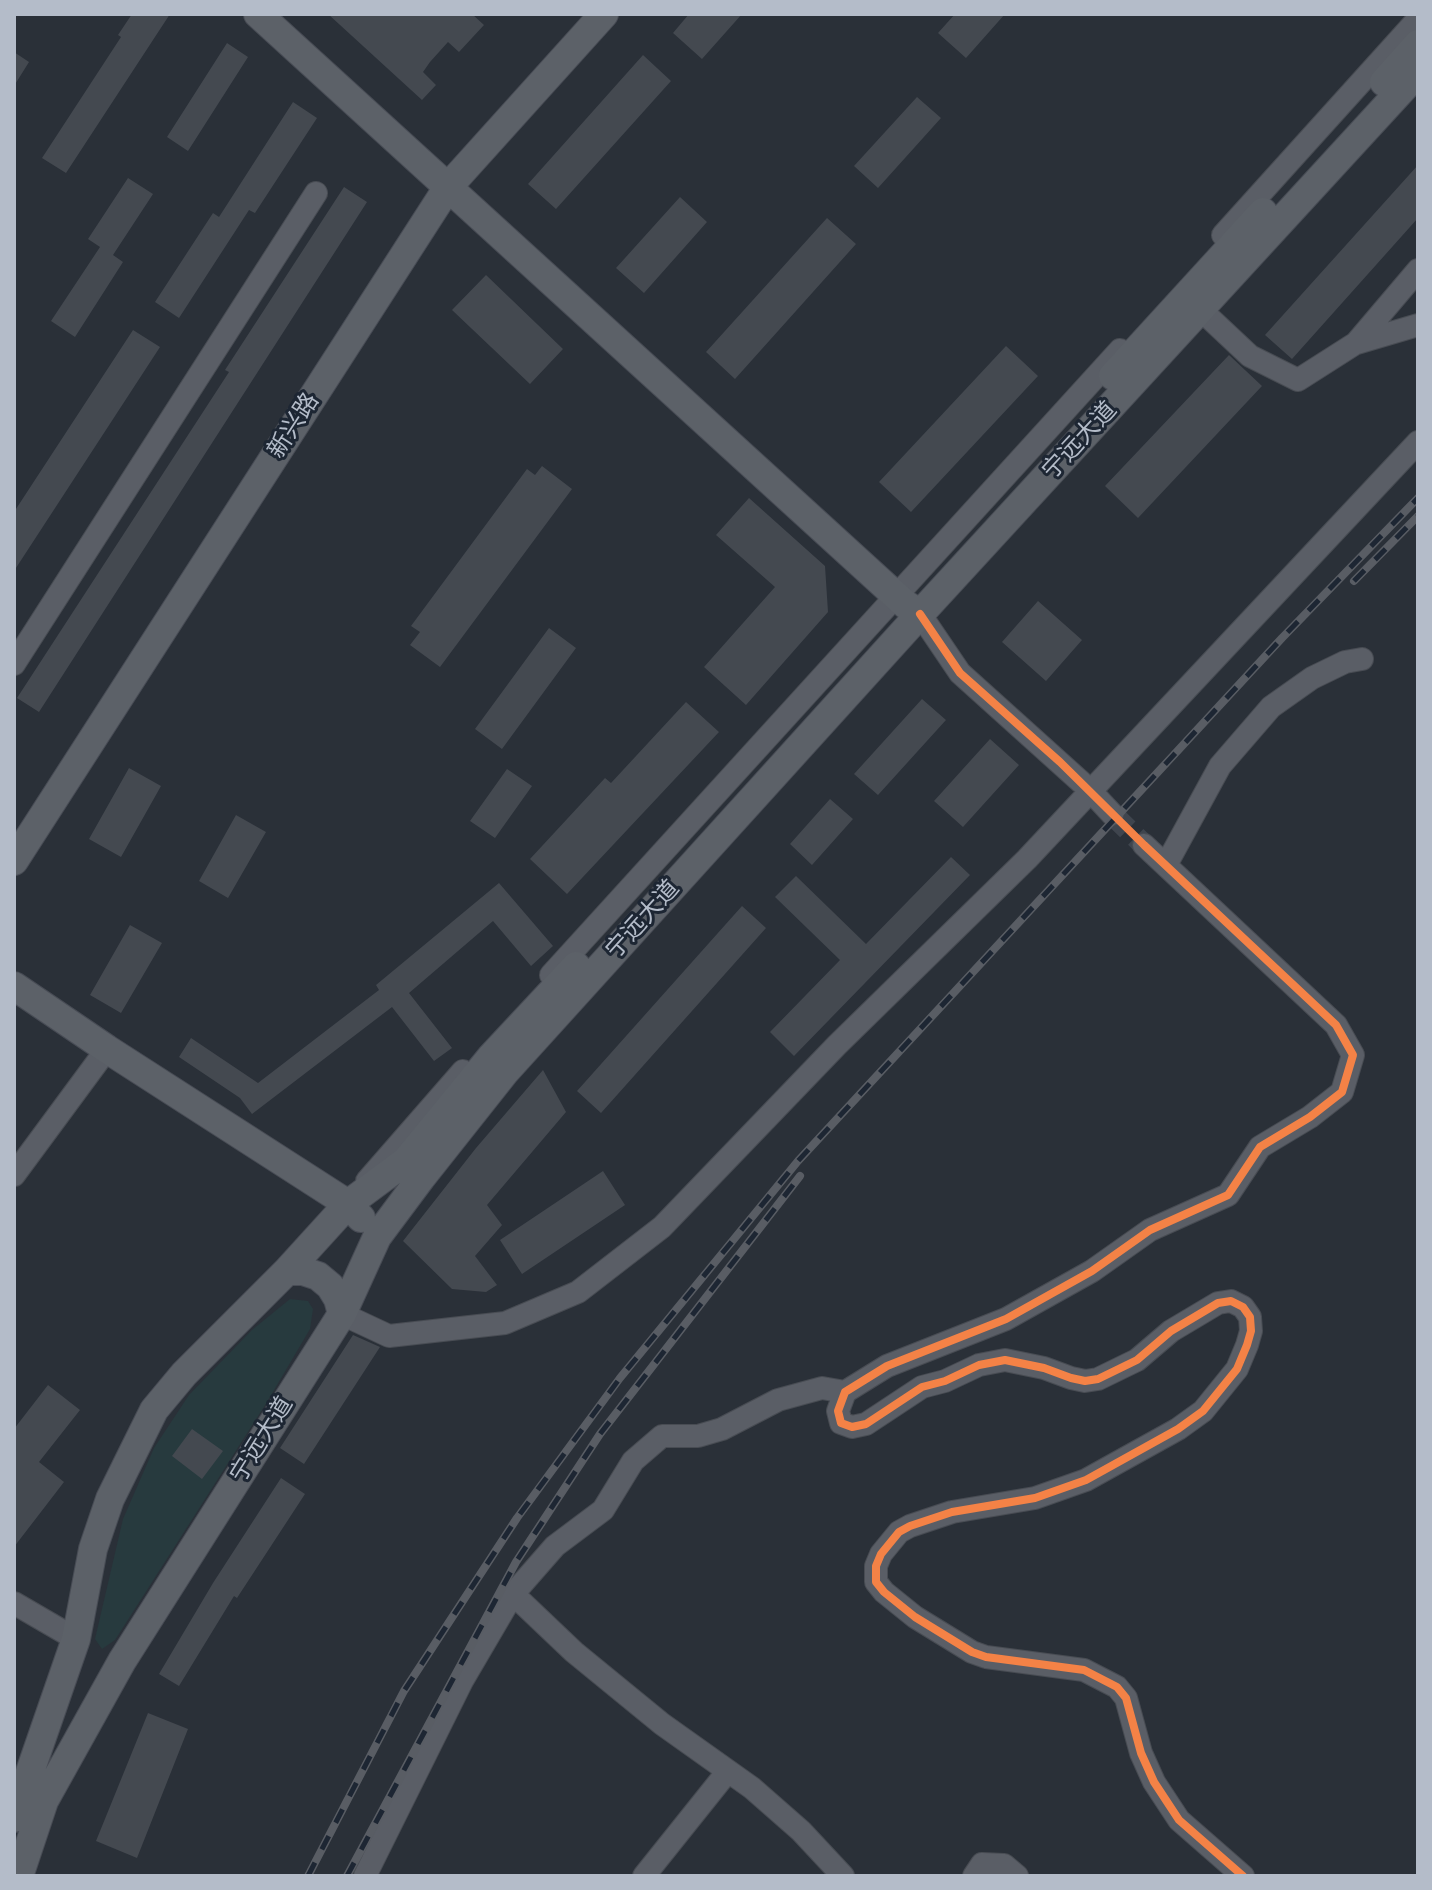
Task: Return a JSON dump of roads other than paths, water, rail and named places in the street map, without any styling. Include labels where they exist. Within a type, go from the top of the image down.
[{"type":"main road","points":[[258,14],[907,605]]},
{"type":"main road","name":"新兴路","points":[[14,828],[442,182],[584,14]]},
{"type":"main road","name":"新兴路","points":[[14,861],[442,182],[604,14]]},
{"type":"main road","name":"宁远大道","points":[[14,1818],[76,1639],[93,1549],[110,1499],[154,1410],[184,1374],[287,1271],[348,1204],[406,1161],[491,1057],[712,820],[1418,44]]},
{"type":"main road","name":"宁远大道","points":[[19,1876],[44,1801],[122,1661],[342,1314],[377,1237],[505,1072],[907,605],[1201,310],[1418,72]]},
{"type":"main road","points":[[14,986],[348,1204],[377,1237]]},
{"type":"main road","points":[[287,1271],[303,1271],[318,1276],[330,1286],[342,1314]]},
{"type":"main road","points":[[76,1639],[89,1658],[111,1664],[122,1661]]},
{"type":"street","name":"宁远大道","points":[[907,605],[1418,19]]},
{"type":"street","points":[[14,664],[316,193]]},
{"type":"street","points":[[1356,343],[1418,270]]},
{"type":"street","points":[[1201,310],[1250,356],[1298,380],[1356,343],[1418,325]]},
{"type":"street","points":[[342,1314],[389,1336],[505,1323],[578,1292],[662,1227],[837,1045],[1027,859],[1418,442]]},
{"type":"street","points":[[907,605],[960,673],[1081,782]]},
{"type":"street","points":[[1166,865],[1220,766],[1271,707],[1312,678],[1345,662],[1362,659]]},
{"type":"street","points":[[1144,845],[1336,1025],[1353,1055],[1342,1092],[1310,1117],[1260,1147],[1228,1195],[1150,1230],[1092,1271],[1006,1319],[887,1366],[845,1392],[838,1411],[841,1423],[852,1427],[866,1424],[922,1387],[945,1381],[979,1365],[1017,1361],[1071,1378],[1085,1381],[1098,1379],[1137,1360],[1171,1331],[1218,1303],[1231,1301],[1243,1307],[1250,1317],[1251,1331],[1237,1369],[1221,1392],[1191,1420],[1086,1480],[1035,1498],[952,1512],[910,1526],[899,1532],[881,1554],[876,1566],[876,1582],[884,1592],[915,1617],[972,1652],[986,1657],[1084,1670],[1117,1687],[1126,1698],[1141,1753],[1179,1820],[1243,1876]]},
{"type":"street","points":[[14,1175],[107,1049]]},
{"type":"street","points":[[365,1876],[462,1681],[513,1594],[555,1546],[603,1510],[633,1461],[662,1436],[698,1436],[722,1429],[778,1400],[822,1388],[845,1392]]},
{"type":"street","points":[[513,1594],[574,1652],[801,1831],[843,1876]]},
{"type":"street","points":[[14,1603],[76,1639]]},
{"type":"street","points":[[644,1876],[728,1771]]},
{"type":"street","points":[[974,1876],[982,1864],[1004,1865],[1017,1876]]},
{"type":"tunnel","points":[[1112,814],[1144,845]]},
{"type":"railway","points":[[308,1876],[404,1691],[517,1518],[620,1378],[798,1161],[1282,638],[1418,498]]},
{"type":"railway","points":[[1354,581],[1418,516]]},
{"type":"railway","points":[[347,1876],[516,1562],[600,1434],[800,1176]]}]
